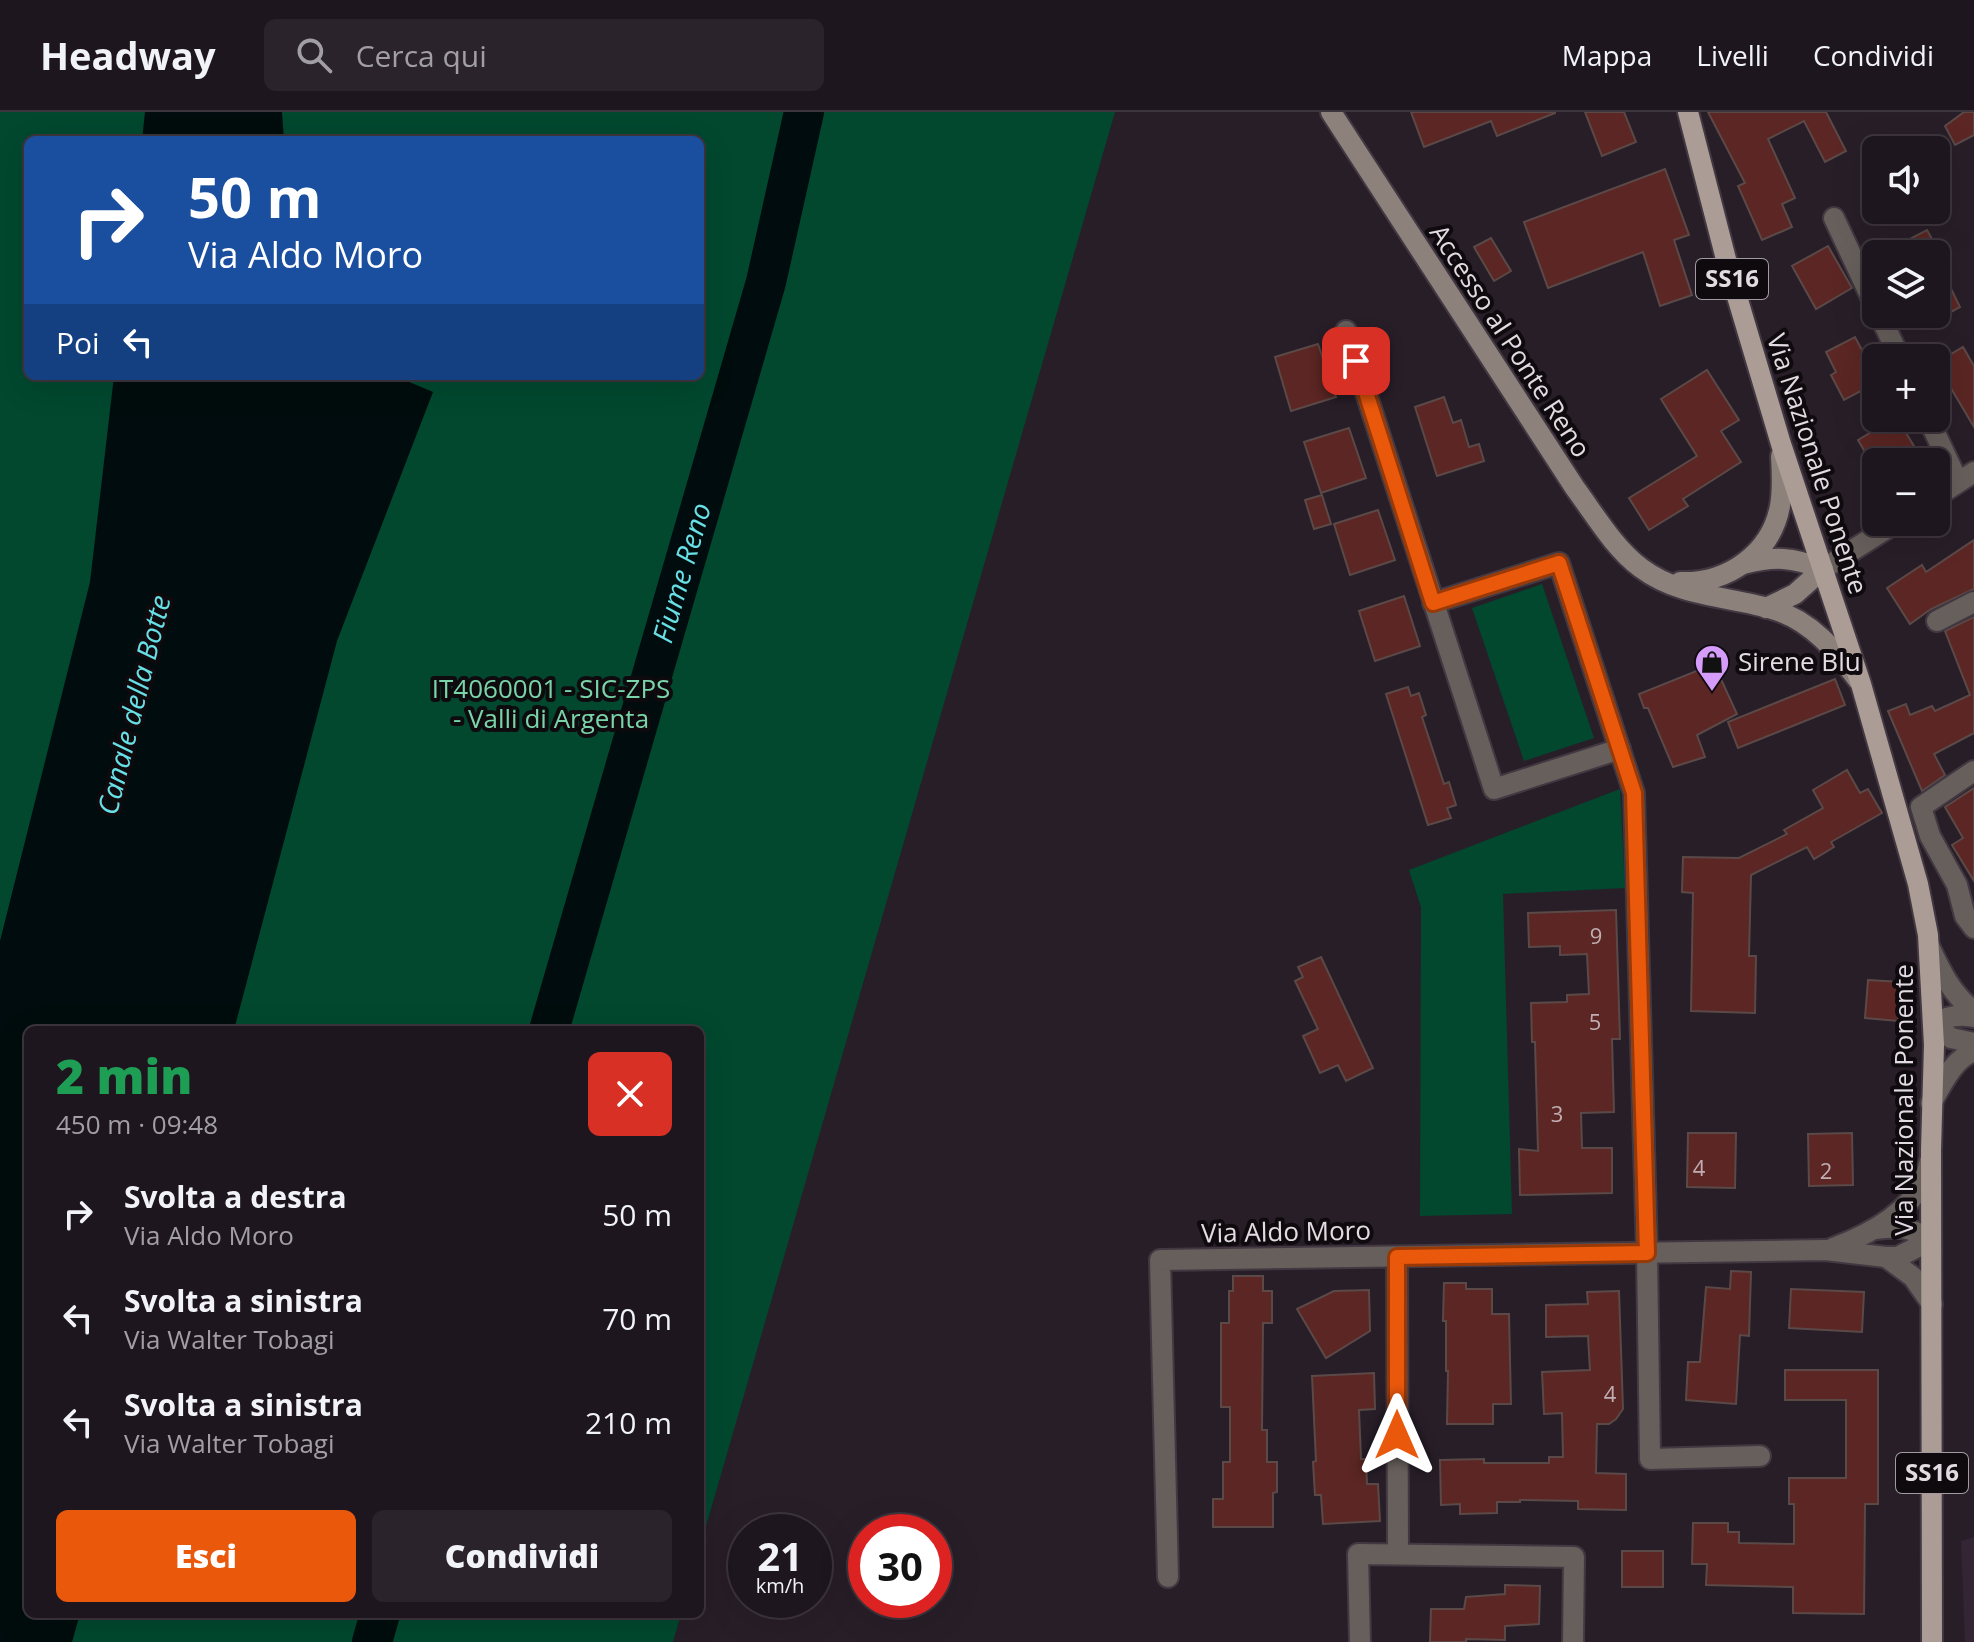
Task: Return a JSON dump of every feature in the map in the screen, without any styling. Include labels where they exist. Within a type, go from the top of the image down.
[{"type":"main road","name":"Accesso al Ponte Reno","points":[[1331,112],[1575,488],[1618,544],[1641,568],[1675,587],[1776,610],[1800,622],[1823,638],[1861,684]]},
{"type":"main road","name":"Via Nazionale Ponente","points":[[1688,112],[1727,263],[1781,444],[1861,684],[1918,884],[1929,946],[1934,1045],[1931,1103],[1932,1642]]},
{"type":"main road","points":[[1664,581],[1707,581],[1728,573],[1756,554],[1766,540],[1780,507],[1783,480],[1781,444]]},
{"type":"main road","points":[[1743,564],[1781,557],[1823,569],[1795,594],[1766,608]]},
{"type":"street","points":[[1834,218],[1862,278]]},
{"type":"street","points":[[1346,331],[1494,789],[1620,749]]},
{"type":"street","points":[[1937,432],[1966,477]]},
{"type":"street","points":[[1823,569],[1875,536]]},
{"type":"street","points":[[1433,603],[1559,563],[1634,793],[1650,1459],[1760,1456]]},
{"type":"street","points":[[1937,621],[1974,602]]},
{"type":"street","points":[[1974,771],[1921,807],[1930,836],[1957,885],[1965,916],[1974,928]]},
{"type":"street","points":[[1929,946],[1942,975],[1974,1014]]},
{"type":"street","points":[[1974,1014],[1956,1015],[1933,1024],[1951,1038],[1974,1043]]},
{"type":"street","points":[[1931,1103],[1952,1069],[1966,1054],[1974,1051]]},
{"type":"street","name":"Via Aldo Moro","points":[[1825,1250],[1875,1229],[1899,1211],[1924,1180],[1931,1157]]},
{"type":"street","name":"Via Aldo Moro","points":[[1875,1229],[1900,1227],[1931,1240]]},
{"type":"street","name":"Via Aldo Moro","points":[[1168,1577],[1160,1260],[1825,1250],[1898,1257],[1931,1240]]},
{"type":"street","points":[[1397,1257],[1398,1554]]},
{"type":"street","points":[[1886,1257],[1913,1277],[1932,1304]]},
{"type":"street","points":[[1360,1642],[1358,1554],[1574,1557],[1573,1642]]},
{"type":"shaded area","points":[[1974,1537],[1974,1642],[1965,1642],[1961,1541]]},
{"type":"green space","name":"IT4060001 - SIC-ZPS - Valli di Argenta","points":[[0,112],[1115,112],[704,1533],[704,1026],[24,1026],[24,1618],[680,1618],[673,1642],[0,1642]]},
{"type":"green space","points":[[1542,584],[1594,738],[1524,761],[1472,608]]},
{"type":"green space","points":[[1620,789],[1625,888],[1503,894],[1512,1214],[1420,1216],[1421,907],[1409,870]]},
{"type":"water","points":[[145,112],[282,112],[284,136],[142,136]]},
{"type":"water","name":"Canale della Botte","points":[[114,380],[404,380],[433,392],[337,641],[235,1026],[24,1026],[24,1618],[79,1618],[72,1642],[0,1642],[0,941],[90,582]]},
{"type":"building","points":[[1411,112],[1555,113],[1497,136],[1491,121],[1424,147]]},
{"type":"building","points":[[1585,112],[1624,112],[1636,142],[1602,156]]},
{"type":"building","points":[[1708,112],[1826,112],[1846,151],[1825,162],[1804,121],[1768,139],[1795,198],[1782,204],[1792,227],[1762,240],[1738,186],[1745,183]]},
{"type":"building","points":[[1964,112],[1974,112],[1974,135],[1955,145],[1945,126]]},
{"type":"building","points":[[1665,169],[1689,235],[1674,240],[1692,295],[1660,306],[1643,252],[1548,288],[1524,222]]},
{"type":"building","points":[[1927,230],[1933,240],[1908,240]]},
{"type":"building","points":[[1491,238],[1511,271],[1494,281],[1474,247]]},
{"type":"building","points":[[1828,246],[1852,288],[1816,309],[1792,266]]},
{"type":"building","points":[[1950,287],[1960,307],[1950,312]]},
{"type":"building","points":[[1855,337],[1862,350],[1862,390],[1844,400],[1831,375],[1836,372],[1826,352]]},
{"type":"building","points":[[1318,344],[1336,397],[1291,411],[1275,357]]},
{"type":"building","points":[[1963,347],[1974,366],[1974,427],[1950,387],[1950,355]]},
{"type":"building","points":[[1707,370],[1739,420],[1721,431],[1741,462],[1683,499],[1688,506],[1649,530],[1629,498],[1697,456],[1661,399]]},
{"type":"building","points":[[1444,397],[1453,423],[1461,420],[1469,447],[1479,444],[1484,461],[1437,476],[1415,407]]},
{"type":"building","points":[[1349,428],[1366,478],[1321,493],[1304,442]]},
{"type":"building","points":[[1871,432],[1905,432],[1915,448],[1863,448],[1858,440]]},
{"type":"building","points":[[1322,495],[1331,524],[1314,529],[1305,500]]},
{"type":"building","points":[[1378,510],[1395,560],[1350,575],[1334,524]]},
{"type":"building","points":[[1974,540],[1974,589],[1931,609],[1910,624],[1887,588],[1922,565],[1926,572]]},
{"type":"building","points":[[1404,596],[1420,646],[1375,661],[1359,611]]},
{"type":"building","points":[[1974,617],[1974,733],[1934,754],[1945,775],[1922,791],[1888,711],[1906,704],[1910,715],[1932,706],[1935,711],[1970,695],[1945,631]]},
{"type":"building","points":[[1714,664],[1737,714],[1697,735],[1705,757],[1673,767],[1639,694]]},
{"type":"building","points":[[1835,679],[1845,705],[1738,748],[1728,722]]},
{"type":"building","points":[[1408,687],[1411,696],[1419,693],[1426,715],[1422,717],[1444,784],[1449,782],[1456,805],[1447,808],[1451,818],[1428,825],[1386,694]]},
{"type":"building","points":[[1847,770],[1860,793],[1868,789],[1882,813],[1831,842],[1834,847],[1814,859],[1807,847],[1751,875],[1749,956],[1756,956],[1755,1013],[1691,1011],[1693,893],[1682,892],[1683,857],[1739,858],[1787,834],[1784,830],[1823,808],[1813,790]]},
{"type":"building","points":[[1974,788],[1974,881],[1952,845],[1963,838],[1945,807]]},
{"type":"building","points":[[1616,910],[1620,1039],[1612,1039],[1614,1112],[1581,1113],[1582,1148],[1612,1148],[1612,1193],[1520,1195],[1519,1149],[1538,1151],[1531,1003],[1567,1002],[1567,995],[1589,994],[1587,954],[1560,955],[1560,946],[1529,947],[1528,913]]},
{"type":"building","points":[[1321,957],[1373,1068],[1346,1081],[1338,1065],[1320,1073],[1303,1036],[1318,1029],[1295,981],[1303,977],[1298,967]]},
{"type":"building","points":[[1868,980],[1901,982],[1898,1021],[1865,1018]]},
{"type":"building","points":[[1688,1133],[1736,1133],[1735,1188],[1687,1187]]},
{"type":"building","points":[[1852,1133],[1853,1185],[1809,1186],[1808,1134]]},
{"type":"building","points":[[1731,1271],[1751,1272],[1749,1336],[1740,1335],[1736,1404],[1686,1400],[1688,1362],[1700,1362],[1706,1287],[1730,1289]]},
{"type":"building","points":[[1233,1276],[1263,1276],[1263,1291],[1272,1291],[1272,1323],[1263,1323],[1262,1430],[1267,1430],[1267,1462],[1277,1462],[1273,1527],[1213,1527],[1213,1499],[1223,1499],[1223,1462],[1230,1462],[1230,1407],[1221,1407],[1221,1323],[1229,1323],[1229,1291],[1233,1291]]},
{"type":"building","points":[[1444,1283],[1466,1283],[1466,1289],[1492,1289],[1492,1314],[1509,1314],[1511,1404],[1493,1404],[1493,1424],[1447,1424]]},
{"type":"building","points":[[1791,1289],[1864,1292],[1862,1332],[1789,1328]]},
{"type":"building","points":[[1369,1290],[1370,1331],[1326,1358],[1297,1309],[1334,1291]]},
{"type":"building","points":[[1619,1291],[1623,1409],[1609,1424],[1597,1424],[1596,1473],[1626,1474],[1626,1510],[1578,1509],[1578,1501],[1520,1500],[1497,1502],[1497,1513],[1460,1514],[1460,1504],[1441,1505],[1440,1460],[1549,1463],[1549,1457],[1563,1457],[1562,1413],[1544,1414],[1542,1372],[1590,1370],[1588,1336],[1546,1337],[1546,1305],[1588,1304],[1587,1292]]},
{"type":"building","points":[[1785,1370],[1878,1370],[1878,1504],[1865,1504],[1864,1614],[1793,1613],[1793,1587],[1706,1585],[1707,1564],[1692,1564],[1693,1523],[1728,1523],[1728,1532],[1739,1532],[1739,1543],[1794,1544],[1794,1504],[1789,1504],[1789,1478],[1846,1478],[1846,1400],[1785,1400]]},
{"type":"building","points":[[1374,1373],[1375,1409],[1359,1410],[1361,1459],[1366,1459],[1367,1484],[1378,1484],[1380,1521],[1323,1524],[1321,1495],[1315,1495],[1312,1376]]},
{"type":"building","points":[[1622,1551],[1663,1551],[1663,1587],[1622,1587]]},
{"type":"building","points":[[1505,1585],[1540,1586],[1539,1624],[1505,1626],[1505,1640],[1430,1642],[1431,1609],[1464,1609],[1466,1597],[1505,1594]]},
{"type":"waterway","name":"Fiume Reno","points":[[550,1026],[766,282],[804,112]]},
{"type":"waterway","name":"Fiume Reno","points":[[372,1642],[379,1618]]},
{"type":"place","name":"Sirene Blu","points":[[1712,693]]},
{"type":"route","points":[[1356,361],[1433,603],[1559,563],[1634,793],[1647,1253],[1397,1257],[1397,1435]]}]
